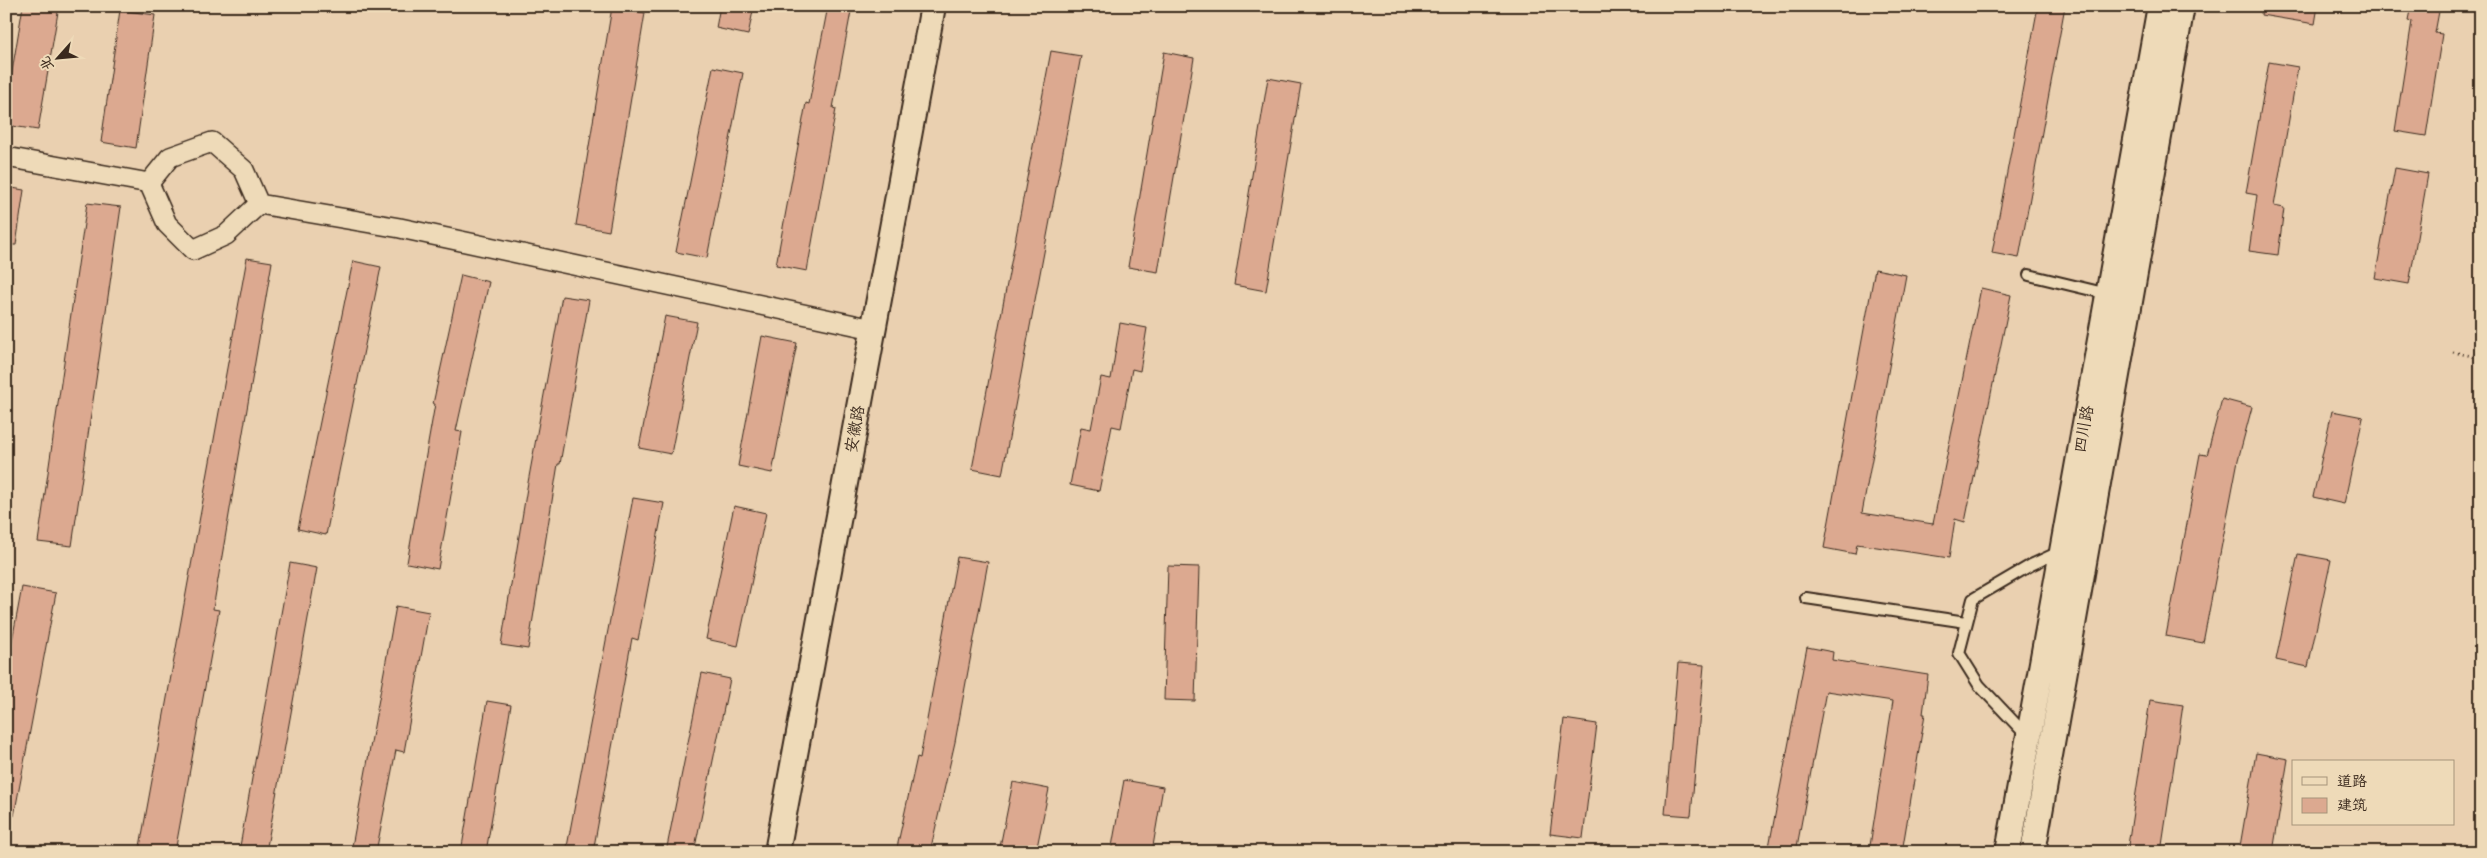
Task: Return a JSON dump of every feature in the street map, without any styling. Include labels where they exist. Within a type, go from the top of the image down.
[{"type":"street","name":"安徽路","points":[[777,852],[933,6]]},
{"type":"street","name":"四川路","points":[[2008,852],[2160,6]]},
{"type":"street","name":"四川路","points":[[2033,852],[2182,6]]},
{"type":"street","points":[[149,183],[170,157],[212,142],[244,170],[259,204]]},
{"type":"street","points":[[6,157],[149,183]]},
{"type":"street","points":[[149,183],[167,224],[193,250],[226,235],[259,204]]},
{"type":"street","points":[[259,204],[400,228],[873,329]]},
{"type":"lane","points":[[2029,275],[2108,294]]},
{"type":"lane","points":[[2028,738],[1980,685],[1958,653],[1973,599],[2031,565],[2062,551]]},
{"type":"lane","points":[[1806,598],[1966,622]]},
{"type":"path","points":[[2453,352],[2481,358]]},
{"type":"building","points":[[23,6],[59,6],[38,130],[6,125],[6,107]]},
{"type":"building","points":[[720,6],[754,6],[748,35],[716,28]]},
{"type":"building","points":[[828,6],[852,6],[833,108],[836,109],[807,271],[776,265],[806,103],[809,104]]},
{"type":"building","points":[[2038,6],[2065,6],[2019,258],[1992,253]]},
{"type":"building","points":[[2262,6],[2318,6],[2315,24],[2261,15]]},
{"type":"building","points":[[2411,6],[2440,6],[2435,33],[2442,34],[2426,136],[2395,131],[2412,21],[2408,20]]},
{"type":"building","points":[[612,7],[645,13],[609,231],[576,225]]},
{"type":"building","points":[[120,10],[155,15],[136,148],[101,142]]},
{"type":"building","points":[[1051,51],[1081,56],[1002,475],[972,469]]},
{"type":"building","points":[[1164,52],[1194,58],[1158,272],[1128,267]]},
{"type":"building","points":[[2269,62],[2298,67],[2274,206],[2284,208],[2278,255],[2249,251],[2257,195],[2246,193]]},
{"type":"building","points":[[713,67],[743,73],[707,258],[676,252]]},
{"type":"building","points":[[1268,78],[1301,84],[1266,291],[1234,285]]},
{"type":"building","points":[[2395,168],[2428,174],[2409,284],[2375,278]]},
{"type":"building","points":[[6,187],[24,190],[16,245],[6,245]]},
{"type":"building","points":[[87,203],[121,207],[72,546],[38,542]]},
{"type":"building","points":[[247,258],[272,262],[213,609],[219,610],[175,852],[139,852]]},
{"type":"building","points":[[353,261],[381,267],[326,535],[298,529]]},
{"type":"building","points":[[1875,269],[1906,275],[1862,513],[1933,524],[1981,288],[2011,295],[1965,522],[1955,519],[1949,558],[1857,544],[1855,554],[1824,548]]},
{"type":"building","points":[[461,275],[489,282],[456,431],[462,432],[438,569],[407,563],[435,404],[433,404]]},
{"type":"building","points":[[562,296],[589,300],[560,464],[558,464],[528,649],[501,645]]},
{"type":"building","points":[[665,316],[697,322],[671,454],[639,448]]},
{"type":"building","points":[[1120,323],[1147,328],[1140,371],[1132,369],[1121,428],[1112,426],[1099,491],[1070,485],[1081,427],[1091,429],[1101,377],[1111,379]]},
{"type":"building","points":[[762,336],[797,343],[772,473],[738,466]]},
{"type":"building","points":[[2222,399],[2252,407],[2238,460],[2203,643],[2166,636],[2200,454],[2207,455]]},
{"type":"building","points":[[2332,411],[2363,417],[2344,504],[2313,497]]},
{"type":"building","points":[[633,498],[664,503],[638,640],[632,638],[593,852],[566,852]]},
{"type":"building","points":[[734,506],[766,513],[738,646],[706,639]]},
{"type":"building","points":[[2298,554],[2331,560],[2308,667],[2276,660]]},
{"type":"building","points":[[957,557],[988,562],[955,742],[930,852],[896,852],[917,757],[920,758]]},
{"type":"building","points":[[290,563],[317,568],[266,852],[239,852]]},
{"type":"building","points":[[1168,566],[1199,567],[1195,701],[1164,700]]},
{"type":"building","points":[[22,587],[56,593],[14,816],[6,815],[6,673]]},
{"type":"building","points":[[396,606],[429,612],[404,752],[396,750],[376,852],[351,852]]},
{"type":"building","points":[[1807,647],[1833,652],[1832,660],[1928,675],[1923,714],[1925,714],[1902,852],[1869,852],[1893,701],[1826,691],[1796,852],[1768,852]]},
{"type":"building","points":[[1678,663],[1704,665],[1691,816],[1665,814]]},
{"type":"building","points":[[702,673],[730,679],[694,852],[666,852]]},
{"type":"building","points":[[2150,700],[2183,705],[2161,852],[2127,852]]},
{"type":"building","points":[[487,701],[511,705],[486,852],[461,852]]},
{"type":"building","points":[[1564,719],[1597,724],[1583,838],[1550,834]]},
{"type":"building","points":[[2256,753],[2288,759],[2273,852],[2239,852]]},
{"type":"building","points":[[1124,780],[1163,787],[1152,852],[1111,852]]},
{"type":"building","points":[[1013,782],[1049,789],[1036,852],[999,852]]}]
